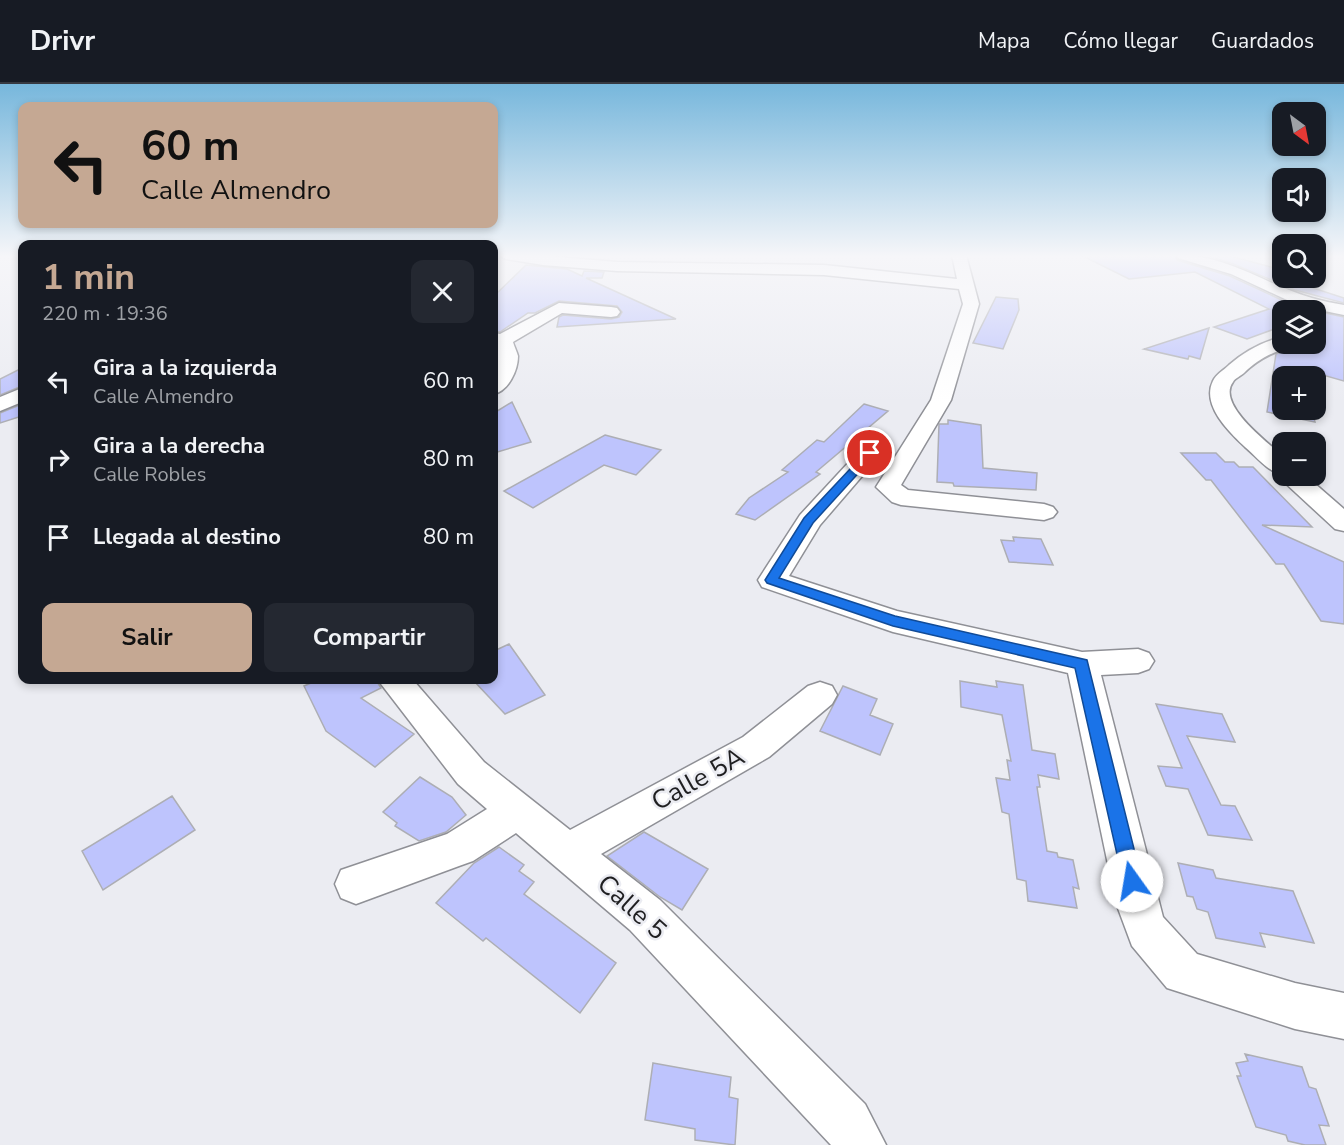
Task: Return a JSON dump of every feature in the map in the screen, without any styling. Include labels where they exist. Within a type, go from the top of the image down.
[{"type":"street","points":[[971,305],[941,400],[888,487],[901,497],[925,501],[1044,512]]},
{"type":"street","points":[[1318,305],[1344,310]]},
{"type":"street","points":[[498,384],[508,356],[498,339],[559,308],[611,312]]},
{"type":"street","points":[[1272,347],[1251,354],[1222,382],[1219,399],[1224,411],[1272,458]]},
{"type":"street","points":[[0,405],[18,396]]},
{"type":"street","points":[[870,453],[809,521],[772,580],[893,621],[1082,664],[1138,660]]},
{"type":"street","points":[[1303,486],[1344,523]]},
{"type":"street","points":[[1082,664],[1137,903],[1147,931],[1184,972],[1295,1006],[1344,1016]]},
{"type":"street","name":"Calle 5","points":[[397,684],[471,773],[645,915],[846,1122],[860,1145]]},
{"type":"street","name":"Calle 5A","points":[[567,852],[756,747],[820,695]]},
{"type":"street","points":[[356,884],[459,848],[517,811]]},
{"type":"building","points":[[498,305],[552,305],[535,313],[528,313],[498,332]]},
{"type":"building","points":[[600,305],[644,305],[676,319],[557,327],[559,317],[563,315],[611,319],[619,317],[622,312],[617,306]]},
{"type":"building","points":[[992,305],[1019,305],[1019,310],[1003,349],[973,343]]},
{"type":"building","points":[[1260,305],[1272,305],[1272,330],[1247,339],[1214,327],[1269,309]]},
{"type":"building","points":[[1326,313],[1344,317],[1344,381],[1326,376],[1326,366],[1274,366],[1276,354],[1326,354]]},
{"type":"building","points":[[1209,328],[1200,359],[1189,356],[1188,359],[1144,349]]},
{"type":"building","points":[[18,370],[18,388],[0,395],[0,379]]},
{"type":"building","points":[[1272,380],[1272,413],[1267,412]]},
{"type":"building","points":[[512,402],[531,442],[498,452],[498,411]]},
{"type":"building","points":[[864,404],[888,411],[816,472],[820,474],[755,520],[736,514],[749,498],[788,472],[782,470],[817,440],[824,442]]},
{"type":"building","points":[[18,406],[18,417],[0,423],[0,413]]},
{"type":"building","points":[[948,420],[981,425],[983,468],[1037,473],[1036,490],[954,486],[953,483],[937,482],[939,424],[948,424]]},
{"type":"building","points":[[605,435],[661,450],[636,475],[604,465],[533,508],[504,491]]},
{"type":"building","points":[[1181,453],[1216,453],[1225,462],[1234,462],[1239,467],[1253,467],[1312,527],[1262,525],[1344,562],[1344,624],[1321,621],[1284,564],[1276,564],[1211,480],[1206,480]]},
{"type":"building","points":[[1013,537],[1041,539],[1053,565],[1009,562],[1001,540],[1014,541]]},
{"type":"building","points":[[509,644],[545,695],[505,714],[477,684],[498,684],[498,649]]},
{"type":"building","points":[[960,681],[997,687],[996,681],[1023,685],[1032,750],[1055,754],[1059,779],[1038,775],[1040,787],[1037,787],[1047,851],[1057,853],[1058,857],[1073,860],[1079,889],[1073,887],[1077,908],[1028,901],[1026,881],[1017,879],[1009,814],[1002,812],[996,778],[1010,780],[1007,760],[1011,761],[1002,715],[961,707]]},
{"type":"building","points":[[309,684],[378,684],[381,688],[361,698],[414,734],[375,767],[326,731],[304,686]]},
{"type":"building","points":[[843,686],[877,699],[870,715],[893,724],[880,755],[820,731]]},
{"type":"building","points":[[1156,704],[1222,714],[1235,742],[1187,736],[1221,805],[1235,806],[1252,840],[1208,835],[1188,789],[1166,786],[1158,766],[1182,768]]},
{"type":"building","points":[[420,777],[452,797],[466,815],[446,832],[419,841],[395,826],[397,823],[383,812]]},
{"type":"building","points":[[172,796],[195,830],[103,890],[82,851]]},
{"type":"building","points":[[644,832],[708,869],[682,910],[660,897],[607,856]]},
{"type":"building","points":[[499,847],[524,865],[519,871],[534,882],[524,894],[616,963],[580,1013],[486,938],[483,941],[436,903],[474,863]]},
{"type":"building","points":[[1178,863],[1213,870],[1216,878],[1293,891],[1314,943],[1260,933],[1265,947],[1216,938],[1208,912],[1197,909],[1193,897],[1187,896]]},
{"type":"building","points":[[1245,1054],[1302,1067],[1309,1087],[1316,1089],[1329,1126],[1319,1125],[1326,1145],[1305,1145],[1288,1141],[1286,1135],[1256,1127],[1237,1076],[1241,1076],[1236,1063],[1248,1061]]},
{"type":"building","points":[[653,1063],[731,1077],[729,1097],[738,1099],[735,1145],[695,1140],[695,1129],[645,1120]]},
{"type":"route","points":[[870,453],[809,521],[772,580],[893,621],[1082,664],[1132,881]]}]
